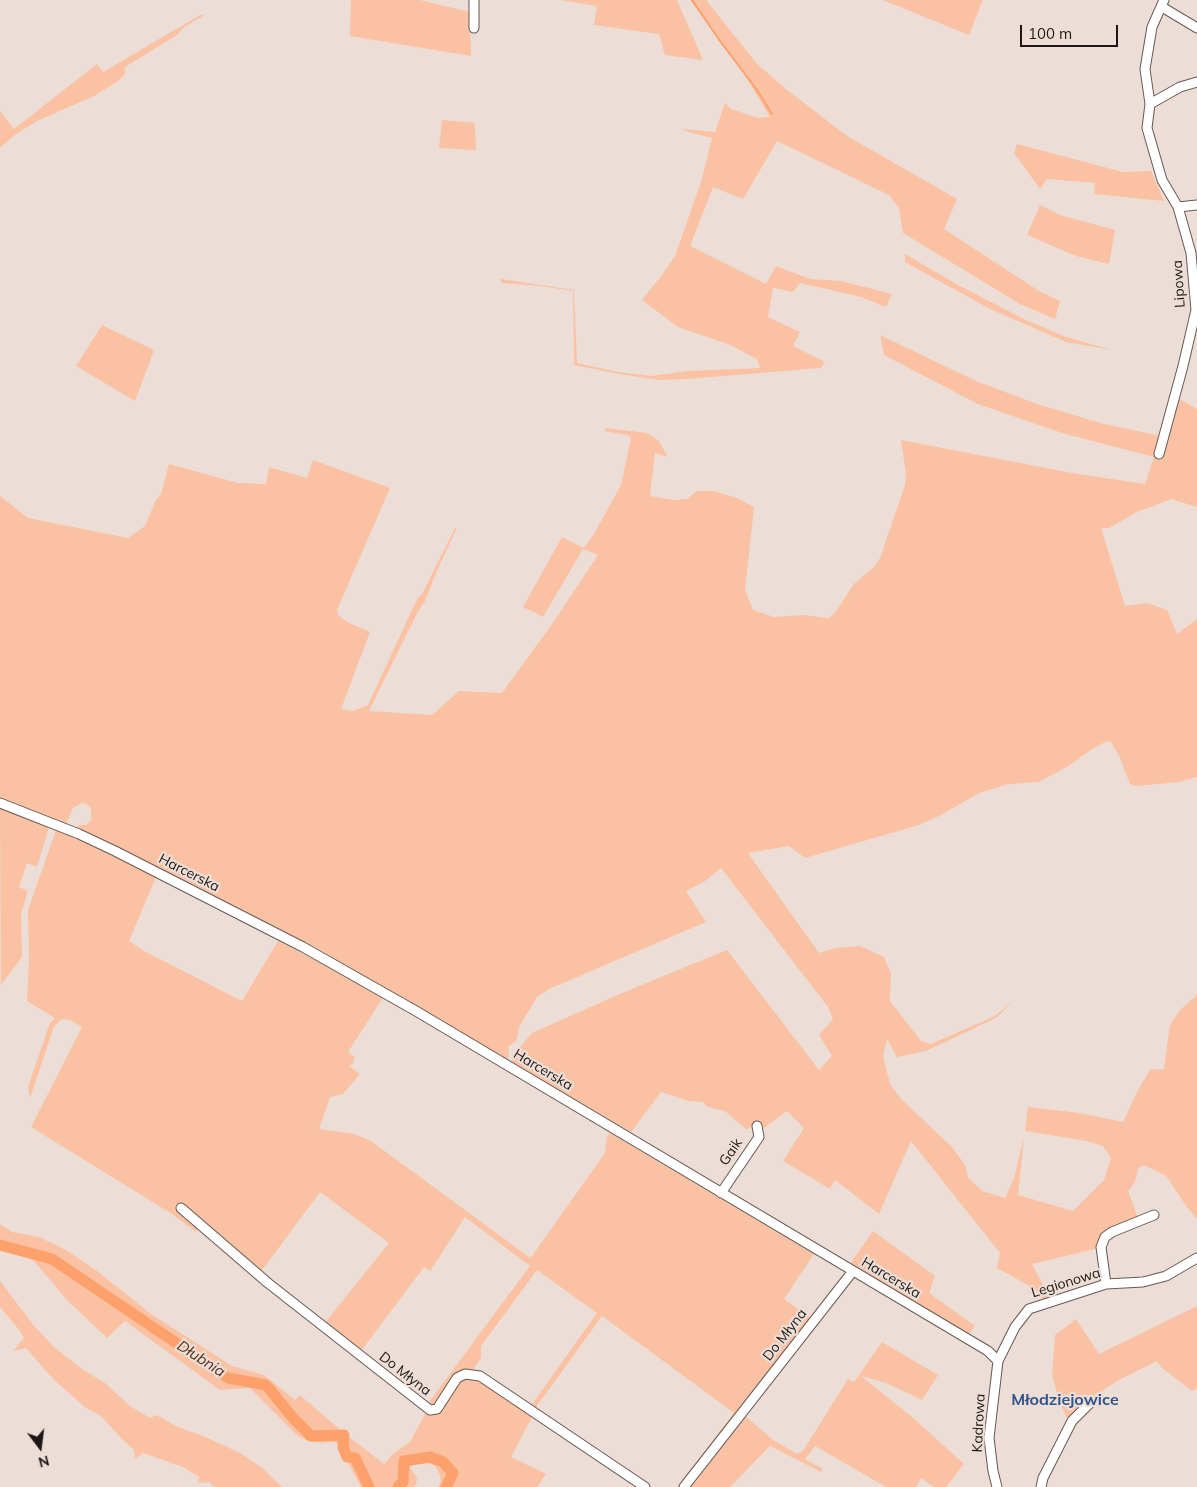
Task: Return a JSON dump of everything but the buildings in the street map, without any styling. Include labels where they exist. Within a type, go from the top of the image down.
[{"type":"street","points":[[474,0],[474,28]]},
{"type":"street","points":[[1163,3],[1197,28]]},
{"type":"street","name":"Lipowa","points":[[1159,454],[1184,366],[1196,310],[1191,253],[1178,207],[1162,180],[1147,128],[1150,104],[1145,69],[1152,27],[1163,3]]},
{"type":"street","points":[[1150,104],[1180,87],[1197,82]]},
{"type":"street","points":[[1178,207],[1197,205]]},
{"type":"street","name":"Harcerska","points":[[0,803],[115,851],[303,947],[416,1011],[988,1351],[998,1361]]},
{"type":"street","name":"Gaik","points":[[721,1193],[759,1136],[757,1126]]},
{"type":"street","name":"Do Młyna","points":[[181,1208],[268,1283],[430,1410],[437,1409],[457,1378],[465,1374],[480,1376],[645,1487]]},
{"type":"street","points":[[1106,1284],[1101,1247],[1105,1238],[1112,1232],[1154,1215]]},
{"type":"street","name":"Legionowa","points":[[998,1361],[1015,1327],[1029,1309],[1106,1284],[1143,1282],[1166,1276],[1197,1258]]},
{"type":"street","name":"Do Młyna","points":[[684,1487],[852,1271]]},
{"type":"street","name":"Kadrowa","points":[[997,1487],[989,1438],[998,1361]]},
{"type":"street","points":[[1041,1487],[1043,1478],[1072,1421],[1090,1403]]},
{"type":"shaded area","points":[[351,0],[420,0],[470,12],[471,56],[350,36]]},
{"type":"shaded area","points":[[560,0],[677,0],[703,60],[665,55],[659,34],[594,25],[597,6]]},
{"type":"shaded area","points":[[690,0],[706,0],[757,64],[847,136],[957,199],[944,229],[1039,291],[1060,301],[1055,319],[1020,304],[903,233],[899,208],[889,195],[777,141],[743,199],[713,187],[690,246],[766,284],[776,266],[810,279],[841,281],[892,294],[886,307],[861,297],[800,283],[793,292],[773,288],[768,317],[800,332],[793,346],[825,362],[821,368],[660,380],[574,365],[573,291],[501,283],[501,279],[574,290],[577,363],[618,372],[651,376],[689,371],[760,368],[757,359],[730,345],[678,327],[642,300],[675,256],[701,182],[712,138],[682,129],[715,132],[725,103],[731,109],[758,118],[770,117],[743,72]]},
{"type":"shaded area","points":[[883,0],[983,0],[969,35]]},
{"type":"shaded area","points":[[202,14],[203,16],[184,27],[177,35],[125,67],[125,74],[118,81],[94,96],[37,121],[16,134],[0,148],[0,111],[14,129],[97,64],[103,72]]},
{"type":"shaded area","points":[[442,120],[475,123],[476,150],[439,148]]},
{"type":"shaded area","points":[[1017,144],[1123,172],[1151,171],[1164,201],[1094,194],[1095,183],[1047,179],[1040,189],[1014,153]]},
{"type":"shaded area","points":[[1040,205],[1060,215],[1115,230],[1109,264],[1076,256],[1027,235]]},
{"type":"shaded area","points":[[905,254],[958,285],[1026,320],[1066,337],[1112,350],[1066,342],[990,309],[905,262]]},
{"type":"shaded area","points":[[102,325],[154,350],[135,401],[76,366]]},
{"type":"shaded area","points":[[880,335],[976,381],[1037,404],[1104,424],[1161,436],[1155,457],[1163,457],[1178,398],[1197,409],[1197,507],[1171,499],[1137,512],[1109,528],[1101,528],[1125,606],[1147,603],[1167,610],[1177,634],[1197,619],[1197,777],[1179,782],[1136,786],[1130,784],[1120,758],[1111,742],[1107,741],[1039,782],[1009,784],[979,793],[941,815],[919,825],[805,858],[789,846],[748,853],[819,953],[836,948],[860,946],[884,957],[891,973],[890,1001],[921,1041],[931,1044],[995,1016],[1014,1000],[996,1018],[926,1051],[897,1057],[887,1039],[883,1056],[890,1084],[900,1098],[952,1147],[965,1165],[968,1177],[982,1191],[1005,1198],[1014,1178],[1024,1137],[1018,1195],[1073,1211],[1104,1180],[1111,1158],[1103,1146],[1087,1141],[1025,1131],[1028,1107],[1079,1113],[1123,1122],[1150,1070],[1164,1069],[1170,1025],[1179,1011],[1197,995],[1197,1217],[1187,1207],[1166,1176],[1146,1166],[1141,1166],[1138,1169],[1135,1182],[1128,1191],[1138,1218],[1109,1232],[1099,1248],[1032,1264],[1050,1298],[1044,1300],[1033,1288],[997,1268],[1000,1253],[911,1141],[879,1214],[835,1180],[830,1189],[783,1161],[804,1128],[787,1111],[764,1128],[758,1120],[747,1130],[725,1111],[706,1106],[703,1102],[689,1101],[661,1092],[631,1132],[512,1062],[515,1053],[532,1033],[622,993],[727,950],[819,1070],[832,1056],[819,1035],[833,1019],[828,1007],[721,868],[705,881],[686,891],[706,922],[549,989],[537,997],[519,1027],[517,1040],[508,1047],[507,1061],[319,949],[76,828],[79,825],[86,825],[91,820],[91,809],[87,804],[82,803],[73,808],[66,824],[0,799],[0,496],[28,518],[128,538],[145,526],[155,502],[161,494],[169,464],[238,483],[266,484],[269,467],[307,478],[313,460],[390,488],[337,610],[338,615],[347,622],[370,632],[341,709],[353,711],[368,705],[417,599],[422,594],[455,528],[457,528],[424,603],[406,635],[369,711],[432,715],[459,691],[502,693],[555,620],[598,555],[583,549],[543,617],[523,607],[562,537],[584,548],[594,534],[621,485],[631,438],[628,435],[605,431],[605,428],[647,433],[659,441],[668,457],[655,453],[650,496],[674,500],[687,499],[697,491],[714,491],[737,498],[754,507],[745,590],[753,610],[774,617],[803,615],[828,618],[834,614],[854,584],[874,567],[880,558],[905,485],[906,474],[901,440],[1072,473],[1145,484],[1154,457],[1062,433],[978,404],[884,355]]},
{"type":"shaded area","points":[[0,806],[49,827],[37,867],[27,863],[19,887],[28,891],[21,914],[22,957],[1,985]]},
{"type":"shaded area","points":[[56,830],[106,849],[156,877],[129,941],[144,951],[242,1001],[278,941],[384,996],[348,1052],[355,1057],[353,1063],[349,1066],[360,1074],[343,1094],[330,1097],[319,1129],[355,1134],[371,1141],[529,1257],[532,1256],[605,1153],[607,1136],[610,1133],[814,1254],[784,1299],[812,1319],[681,1487],[677,1487],[734,1413],[602,1316],[534,1410],[530,1407],[597,1313],[537,1270],[481,1346],[481,1358],[472,1371],[464,1370],[436,1407],[426,1406],[530,1266],[465,1217],[430,1271],[424,1267],[361,1351],[324,1324],[389,1243],[320,1192],[260,1273],[199,1227],[196,1232],[172,1214],[31,1127],[82,1027],[70,1020],[62,1019],[54,1026],[30,1098],[28,1087],[50,1023],[55,1018],[27,1001],[29,959],[28,910]]},
{"type":"shaded area","points":[[0,1224],[12,1232],[39,1237],[66,1250],[97,1271],[151,1314],[232,1366],[264,1375],[295,1400],[300,1395],[384,1464],[395,1452],[410,1442],[426,1412],[429,1415],[437,1412],[459,1380],[474,1376],[533,1415],[511,1457],[546,1474],[537,1487],[438,1487],[441,1482],[440,1475],[435,1466],[422,1461],[413,1464],[410,1468],[417,1478],[416,1485],[413,1487],[361,1487],[338,1444],[308,1441],[298,1436],[250,1388],[220,1390],[125,1321],[107,1338],[68,1301],[34,1261],[24,1253],[0,1248]]},
{"type":"shaded area","points":[[873,1231],[935,1276],[929,1293],[975,1326],[969,1334],[850,1264]]},
{"type":"shaded area","points":[[0,1281],[35,1327],[54,1347],[82,1369],[105,1383],[130,1406],[150,1418],[157,1415],[176,1426],[240,1453],[261,1467],[282,1487],[215,1487],[209,1482],[198,1483],[199,1477],[183,1467],[143,1453],[135,1459],[134,1450],[101,1416],[86,1408],[53,1379],[26,1348],[13,1351],[24,1338],[0,1307]]},
{"type":"shaded area","points":[[1197,1306],[1197,1388],[1192,1391],[1161,1367],[1157,1361],[1117,1381],[1099,1393],[1084,1405],[1069,1422],[1060,1404],[1052,1375],[1055,1335],[1076,1319],[1099,1354]]},
{"type":"shaded area","points":[[882,1342],[938,1375],[922,1400],[886,1383],[861,1376],[912,1417],[964,1464],[946,1487],[934,1487],[921,1478],[916,1487],[886,1487],[815,1446],[805,1459],[823,1469],[821,1472],[770,1446],[730,1487],[689,1487],[744,1415],[773,1440],[797,1454],[803,1451],[848,1379],[854,1382]]},
{"type":"waterway","points":[[692,0],[757,90],[772,114]]},
{"type":"waterway","name":"Dłubnia","points":[[0,1245],[52,1259],[228,1378],[266,1385],[311,1436],[344,1435],[343,1447],[347,1457],[355,1458],[369,1487]]},
{"type":"waterway","name":"Dłubnia","points":[[398,1487],[403,1482],[404,1461],[430,1457],[443,1462],[453,1473],[446,1487]]},
{"type":"district","name":"Młodziejowice","points":[[1065,1400]]}]
